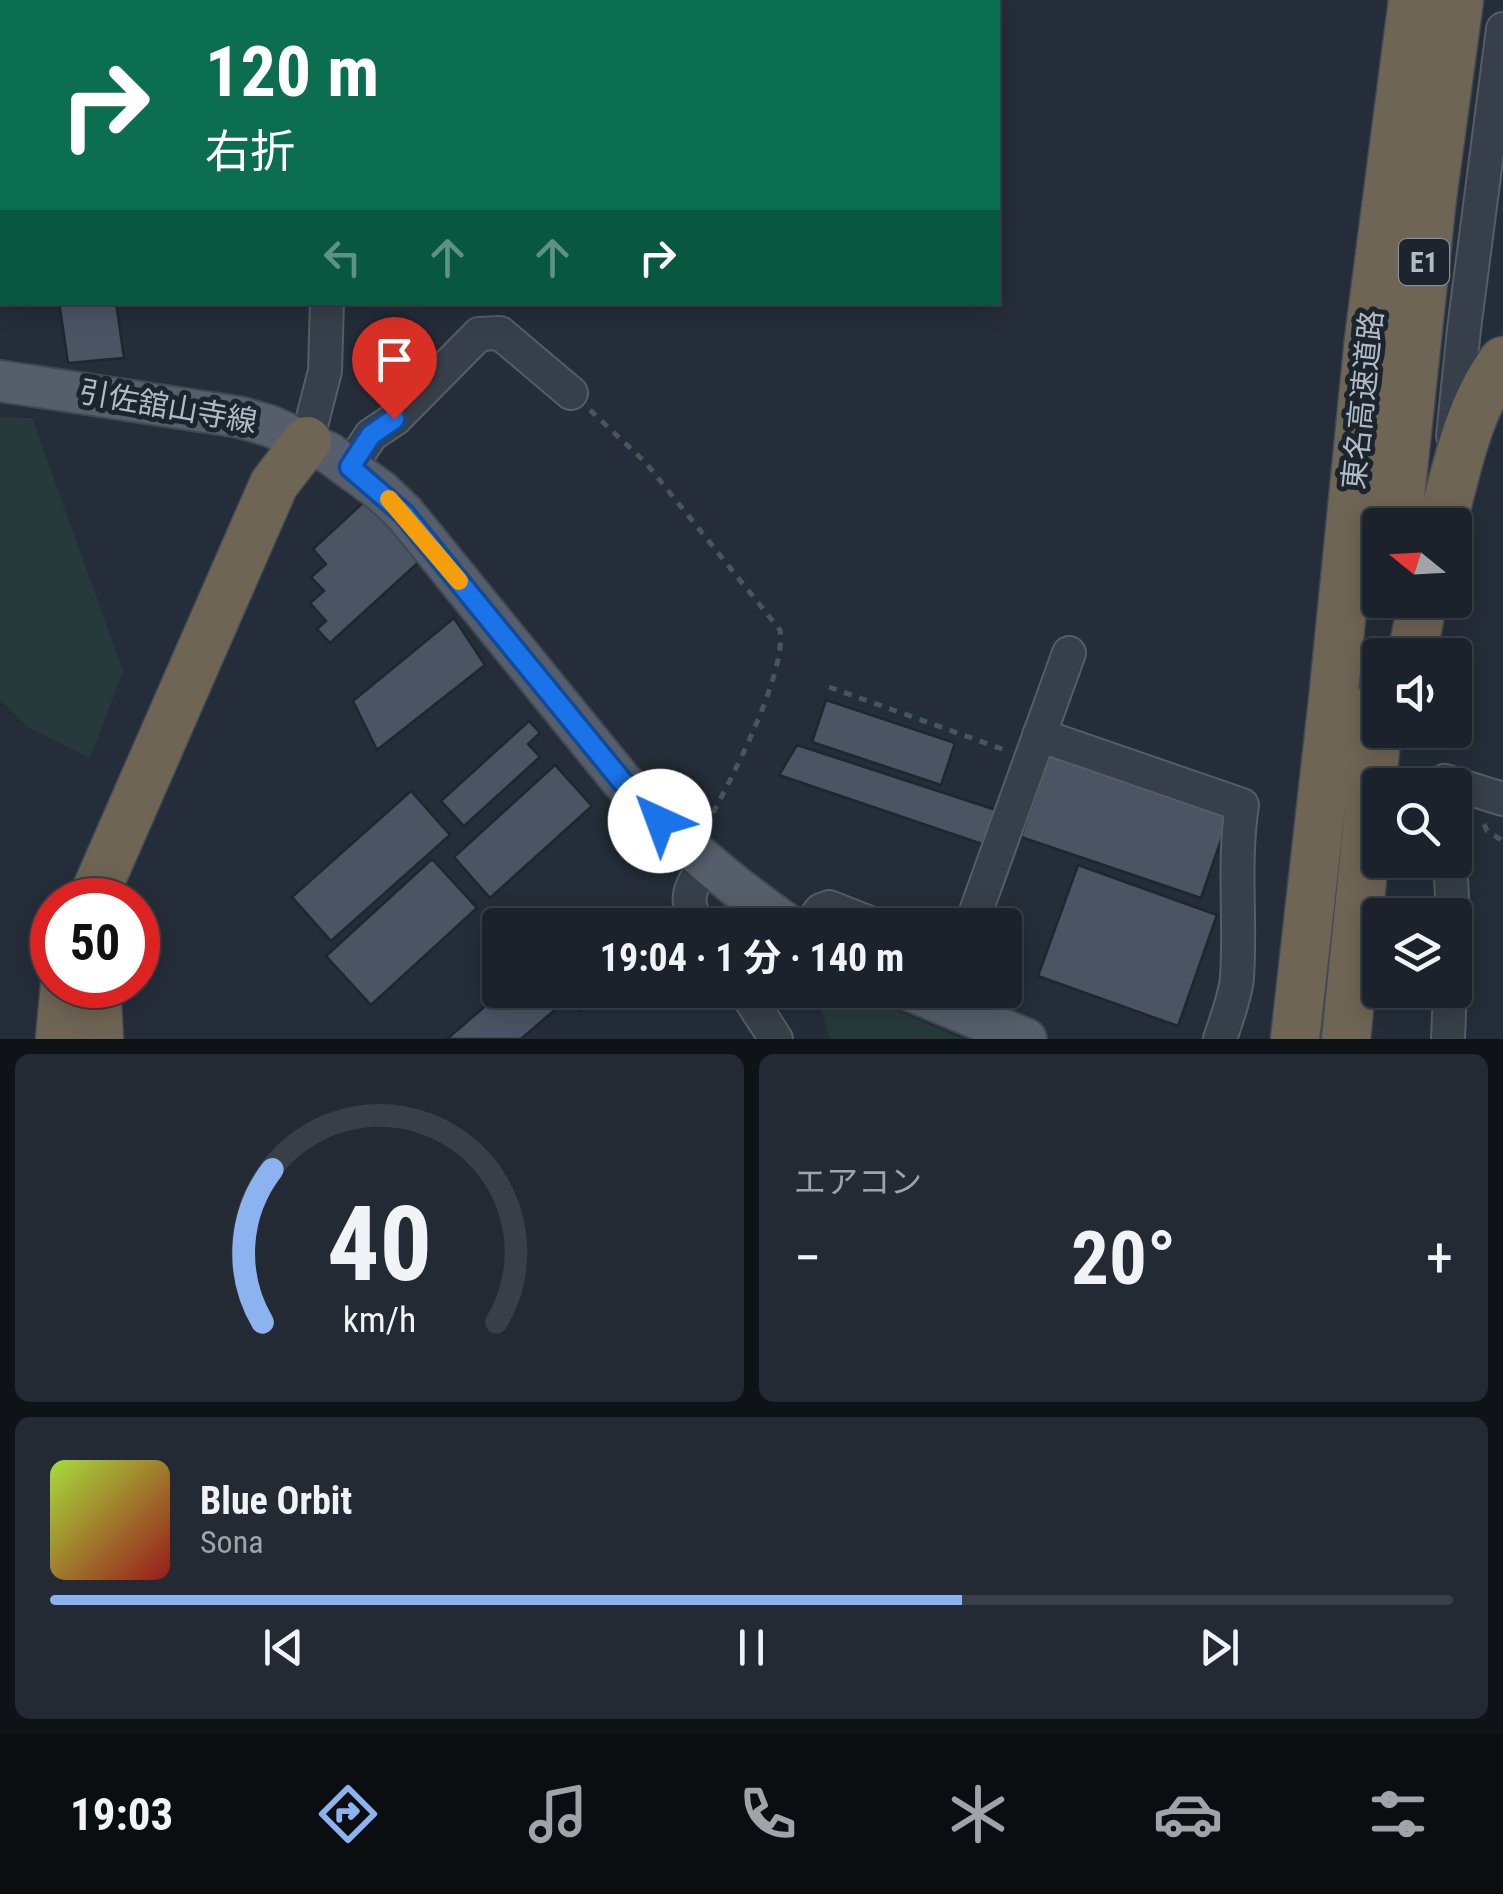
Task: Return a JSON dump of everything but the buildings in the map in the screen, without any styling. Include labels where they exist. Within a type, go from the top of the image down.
[{"type":"highway","name":"東名高速道路","points":[[1294,1039],[1386,193],[1412,0]]},
{"type":"highway","name":"東名高速道路","points":[[1398,508],[1432,198],[1459,0]]},
{"type":"highway","points":[[1447,508],[1483,394],[1503,362]]},
{"type":"highway","points":[[102,878],[274,484],[307,441]]},
{"type":"highway","points":[[125,878],[295,494],[307,441]]},
{"type":"highway","points":[[1266,1039],[1356,478]]},
{"type":"highway","points":[[1348,1039],[1376,748]]},
{"type":"highway","points":[[1348,1039],[1375,878]]},
{"type":"highway","points":[[60,1039],[63,1008]]},
{"type":"highway","points":[[97,1008],[99,1039]]},
{"type":"main road","name":"引佐舘山寺線","points":[[0,380],[239,417],[307,441],[350,467],[404,514],[621,780],[697,856],[766,908]]},
{"type":"main road","points":[[953,1008],[1026,1039]]},
{"type":"street","points":[[1444,508],[1503,28]]},
{"type":"street","points":[[307,441],[325,372],[327,305]]},
{"type":"street","points":[[350,467],[371,435],[394,419],[479,334],[500,333],[570,394]]},
{"type":"street","points":[[977,908],[1069,653]]},
{"type":"street","points":[[1035,747],[1242,806],[1236,844],[1236,983],[1220,1039]]},
{"type":"street","points":[[1472,790],[1503,799]]},
{"type":"street","points":[[690,908],[689,890],[697,856]]},
{"type":"street","points":[[756,1008],[776,1039]]},
{"type":"street","points":[[1448,1039],[1449,1008]]},
{"type":"path","points":[[570,394],[646,463],[780,630],[780,650],[750,738],[702,832],[697,856]]},
{"type":"path","points":[[829,687],[1035,747]]},
{"type":"shaded area","points":[[0,417],[32,418],[123,671],[90,758],[28,727],[0,699]]},
{"type":"shaded area","points":[[821,1008],[892,1008],[962,1039],[830,1039]]},
{"type":"slow traffic","points":[[389,499],[459,581]]},
{"type":"route","points":[[394,419],[371,435],[350,467],[404,514],[621,780],[660,821]]}]
